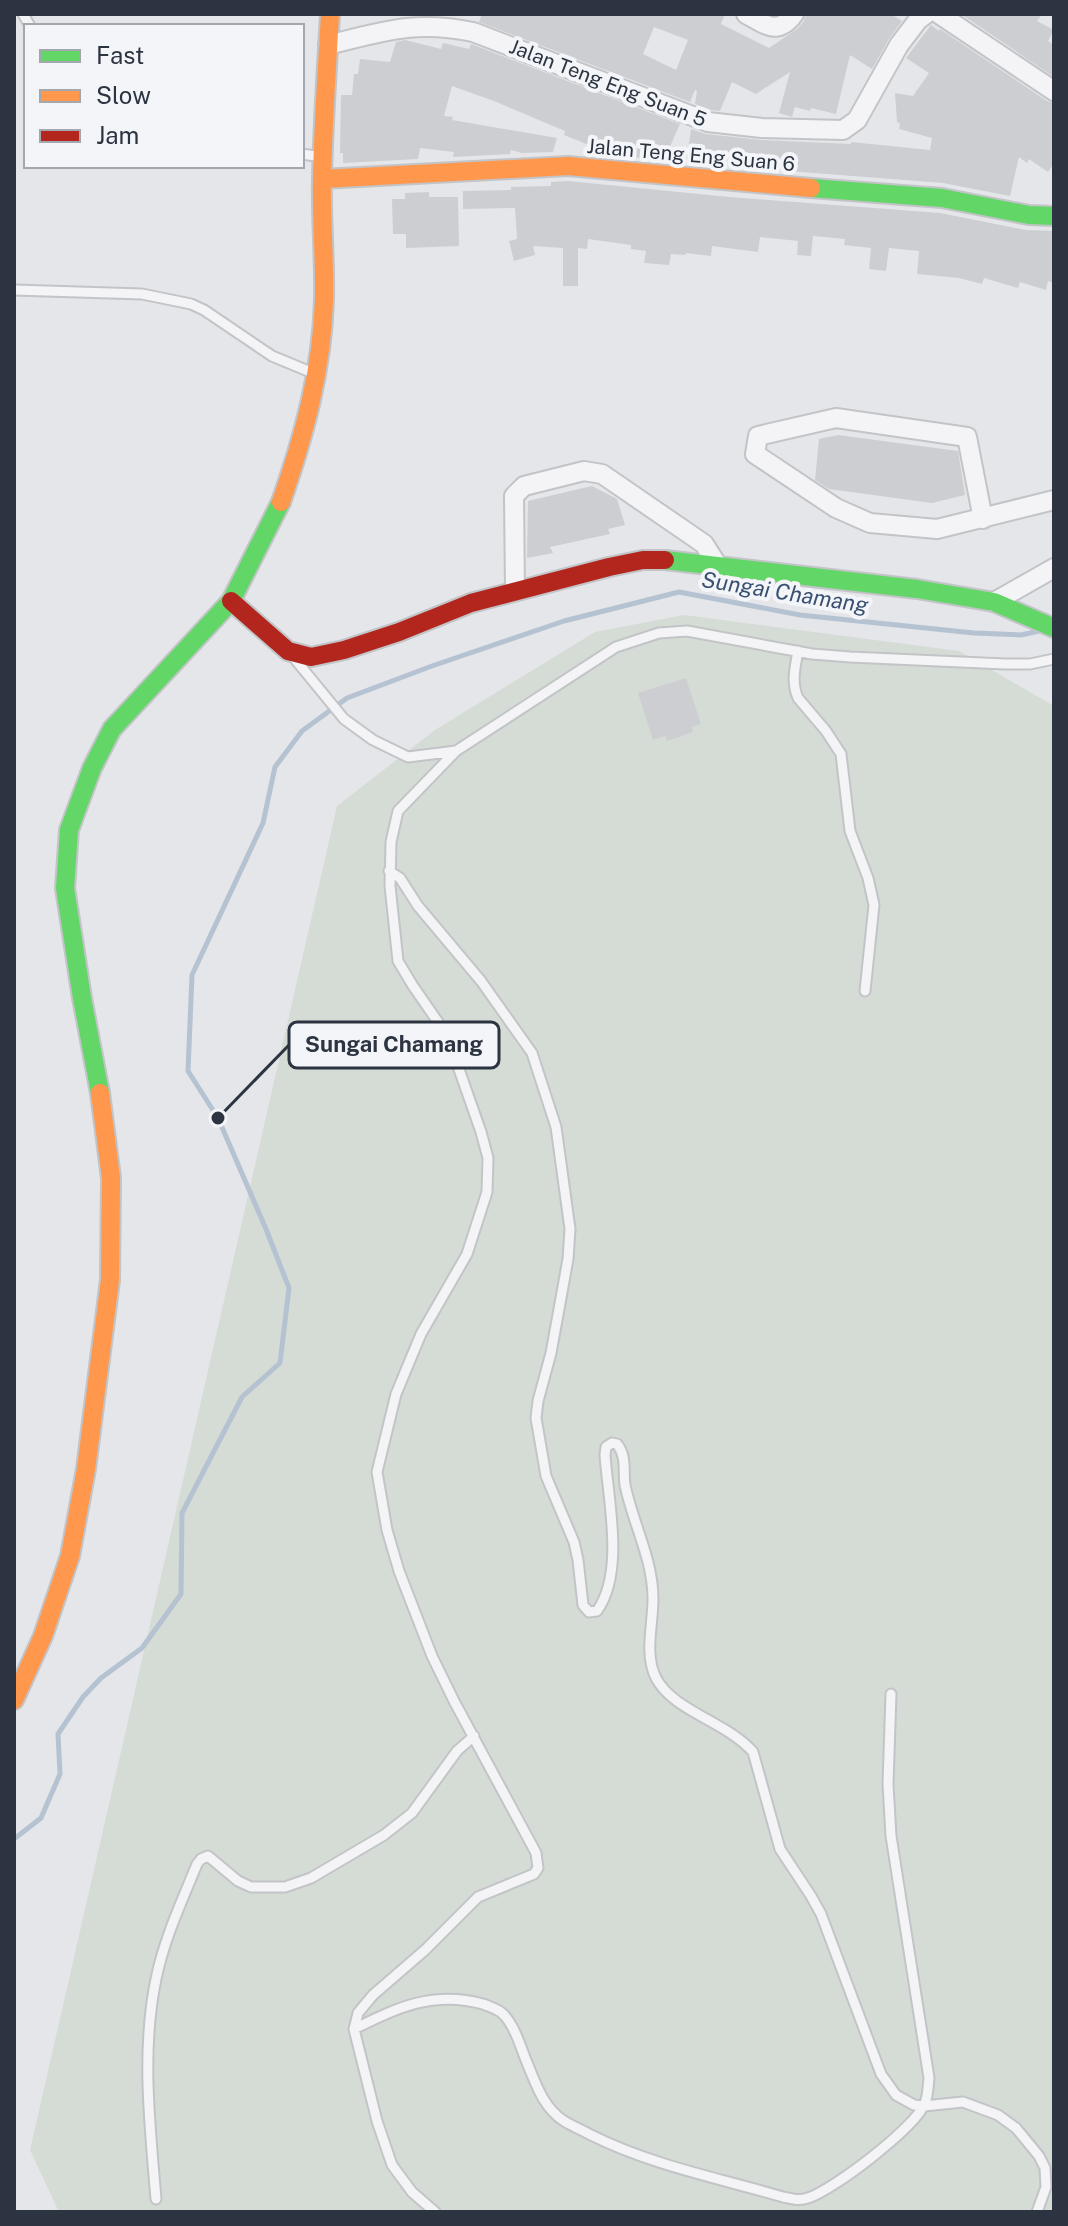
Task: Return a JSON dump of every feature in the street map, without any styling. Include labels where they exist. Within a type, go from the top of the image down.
[{"type":"street","points":[[14,1700],[43,1636],[70,1556],[86,1469],[110,1280],[111,1178],[103,1110],[65,888],[69,830],[92,768],[112,729],[231,601],[278,512],[306,426],[316,374],[324,300],[322,157],[330,14]]},
{"type":"street","points":[[746,14],[779,28],[789,22],[794,14]]},
{"type":"street","points":[[939,14],[1054,91]]},
{"type":"street","name":"Jalan Teng Eng Suan 5","points":[[328,45],[403,27],[449,27],[473,32],[708,122],[762,128],[843,130],[857,120],[918,16]]},
{"type":"street","name":"Jalan Teng Eng Suan 6","points":[[322,179],[568,166],[942,198],[1029,215],[1054,216]]},
{"type":"street","points":[[983,519],[967,437],[836,418],[758,436],[755,454],[836,508],[870,523],[937,529],[983,519],[1054,500]]},
{"type":"street","points":[[515,591],[514,496],[524,486],[584,471],[602,474],[704,544],[718,566]]},
{"type":"street","points":[[231,601],[288,651],[311,657],[399,632],[471,603],[643,560],[917,589],[994,602],[1054,628]]},
{"type":"street","points":[[994,602],[1054,568]]},
{"type":"lane","points":[[304,154],[322,157]]},
{"type":"lane","points":[[14,290],[142,294],[191,304],[272,356],[316,374]]},
{"type":"lane","points":[[435,2212],[412,2192],[392,2165],[374,2111],[354,2029],[358,2013],[470,1903],[487,1892],[536,1872],[536,1853],[443,1679],[414,1612],[387,1530],[377,1472],[396,1394],[421,1334],[467,1254],[487,1192],[488,1158],[447,1035],[398,961],[389,871],[398,811],[456,751],[616,647],[659,633],[687,631],[850,657],[1005,664],[1030,664],[1054,659]]},
{"type":"lane","points":[[288,651],[344,719],[373,740],[408,757],[456,751]]},
{"type":"lane","points":[[798,651],[793,679],[795,691],[841,754],[850,831],[873,893],[865,991]]},
{"type":"lane","points":[[389,871],[400,878],[418,906],[481,981],[532,1053],[556,1127],[570,1229],[568,1259],[536,1418],[546,1476],[574,1542],[583,1605],[589,1612],[597,1611],[605,1601],[609,1585],[612,1538],[605,1455],[606,1447],[612,1443],[617,1444],[623,1456],[627,1494],[650,1568],[653,1599],[650,1645],[656,1677],[669,1696],[724,1728],[753,1752],[780,1849],[821,1914],[881,2074],[896,2095],[914,2105],[963,2102],[998,2115],[1016,2128],[1045,2168],[1046,2187],[1037,2212]]},
{"type":"lane","points":[[354,2029],[398,2008],[430,2000],[455,1999],[489,2006],[500,2011],[509,2021],[539,2091],[563,2120],[649,2159],[798,2200],[815,2196],[854,2170],[901,2132],[924,2106],[929,2078],[891,1836],[888,1784],[891,1694]]},
{"type":"lane","points":[[156,2199],[148,2081],[149,2028],[156,1978],[174,1920],[197,1864],[208,1856],[238,1881],[251,1887],[285,1887],[311,1878],[384,1835],[412,1813],[457,1751],[474,1736]]},
{"type":"shaded area","points":[[684,615],[959,651],[1054,706],[1054,2212],[59,2212],[30,2150],[337,806],[435,730],[595,632]]},
{"type":"building","points":[[482,14],[725,14],[721,24],[769,48],[797,29],[806,14],[891,14],[902,21],[872,69],[850,55],[836,114],[795,107],[792,117],[779,113],[790,72],[756,94],[732,82],[720,111],[711,110],[695,104],[695,90],[690,102],[479,22]],"holes":[[[654,27],[688,40],[676,70],[643,54]]]},
{"type":"building","points":[[961,14],[1042,14],[1037,21],[1054,30],[1048,41],[1054,45],[1054,77]]},
{"type":"building","points":[[931,25],[1054,103],[1054,163],[1048,172],[1029,159],[1027,163],[1019,157],[1010,196],[943,183],[686,163],[691,129],[706,134],[761,140],[851,142],[930,150],[932,138],[899,129],[895,93],[913,96],[929,73],[906,58]]},
{"type":"building","points":[[405,40],[441,49],[443,43],[469,49],[471,44],[680,124],[664,160],[586,153],[589,145],[564,135],[565,131],[452,86],[444,116],[557,138],[553,152],[522,153],[511,150],[510,154],[453,157],[454,152],[420,148],[418,159],[343,163],[343,153],[340,153],[341,95],[352,95],[354,74],[358,74],[360,59],[390,62],[396,42]]},
{"type":"building","points":[[551,182],[940,213],[1026,230],[1054,231],[1054,283],[1048,281],[1046,290],[1020,282],[1018,288],[984,278],[982,284],[959,278],[917,274],[919,251],[889,248],[886,271],[869,269],[871,248],[844,245],[845,239],[813,236],[811,256],[797,255],[798,241],[760,237],[758,252],[712,246],[711,256],[671,254],[669,265],[644,263],[646,251],[631,249],[631,245],[588,239],[587,249],[578,248],[578,286],[563,286],[563,248],[533,246],[535,255],[514,261],[509,241],[517,239],[515,208],[463,209],[463,191],[511,190],[511,187],[551,186]]},
{"type":"building","points":[[429,192],[429,197],[458,197],[459,246],[406,248],[406,234],[393,234],[392,199],[405,199],[405,193]]},
{"type":"building","points":[[838,435],[958,451],[965,495],[932,503],[829,489],[815,480],[819,439]]},
{"type":"building","points":[[592,486],[617,499],[625,525],[608,529],[610,534],[550,547],[553,553],[527,558],[528,501]]},
{"type":"building","points":[[686,678],[701,724],[692,727],[693,732],[667,741],[665,736],[653,740],[638,693]]},
{"type":"waterway","name":"Sungai Chamang","points":[[14,1839],[41,1818],[60,1774],[58,1734],[83,1697],[101,1678],[142,1648],[181,1594],[182,1513],[242,1397],[280,1363],[289,1288],[218,1118],[188,1071],[192,975],[263,823],[275,767],[302,731],[347,698],[432,666],[564,621],[679,592],[800,615],[974,633],[1021,635],[1039,631]]},
{"type":"traffic: fast","points":[[811,188],[942,198],[1029,215],[1054,216]]},
{"type":"traffic: fast","points":[[100,1093],[65,888],[69,830],[92,768],[112,729],[231,601],[281,502]]},
{"type":"traffic: fast","points":[[665,560],[917,589],[994,602],[1054,628]]},
{"type":"traffic: slow","points":[[281,502],[310,402],[323,326],[322,178],[330,14]]},
{"type":"traffic: slow","points":[[322,179],[568,166],[811,188]]},
{"type":"traffic: slow","points":[[14,1700],[43,1636],[70,1556],[86,1469],[110,1280],[111,1178],[100,1093]]},
{"type":"traffic: jam","points":[[231,601],[288,651],[311,657],[399,632],[471,603],[609,567],[643,560],[665,560]]},
{"type":"place","name":"Sungai Chamang","points":[[218,1118]]}]
